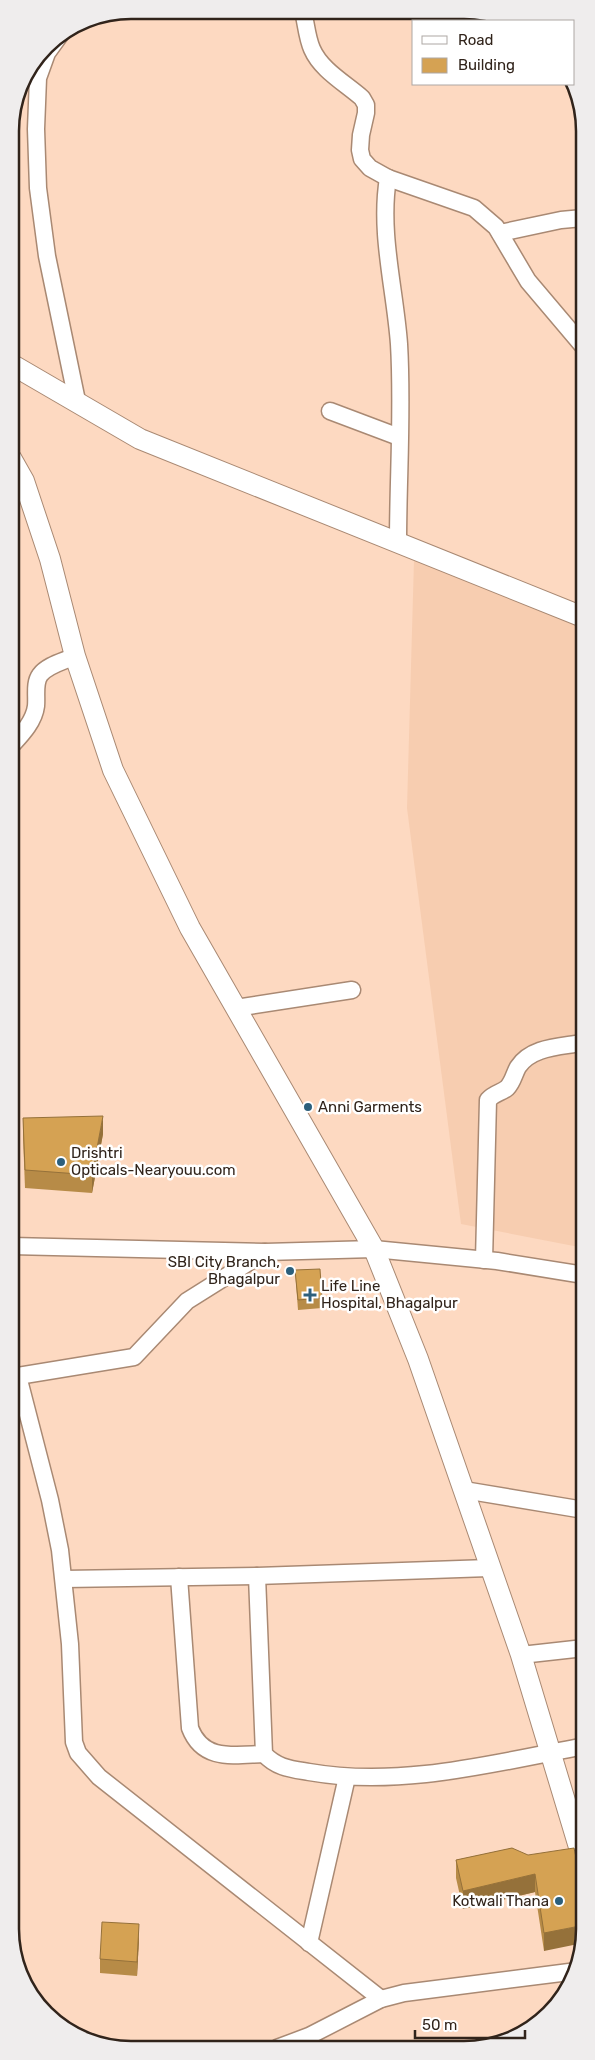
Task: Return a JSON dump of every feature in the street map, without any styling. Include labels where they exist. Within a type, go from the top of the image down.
[{"type":"main road","points":[[19,370],[77,401],[105,420],[140,439],[576,614]]},
{"type":"main road","points":[[19,472],[24,481],[50,559],[75,656],[114,770],[190,928],[374,1249],[418,1359],[489,1568],[521,1655],[576,1837]]},
{"type":"street","points":[[305,19],[311,48],[317,57],[323,65],[362,98],[366,105],[361,135],[362,158],[370,168],[388,178],[474,208],[496,227],[528,281],[576,338]]},
{"type":"street","points":[[45,58],[38,78],[36,129],[38,188],[47,256],[77,401]]},
{"type":"street","points":[[388,178],[385,199],[386,223],[398,344],[398,543]]},
{"type":"street","points":[[500,233],[576,219]]},
{"type":"street","points":[[330,412],[399,437]]},
{"type":"street","points":[[19,736],[32,720],[36,707],[38,679],[41,673],[75,656]]},
{"type":"street","points":[[236,1008],[352,990]]},
{"type":"street","points":[[484,1260],[486,1112],[488,1100],[494,1093],[506,1089],[517,1068],[534,1052],[576,1044]]},
{"type":"street","points":[[19,1246],[265,1252],[374,1249],[484,1260],[576,1274]]},
{"type":"street","points":[[19,1378],[134,1356],[187,1301],[265,1252]]},
{"type":"street","points":[[19,1393],[50,1500],[60,1550],[71,1662],[74,1742],[78,1753],[99,1777],[381,1999]]},
{"type":"street","points":[[464,1490],[576,1509]]},
{"type":"street","points":[[64,1579],[257,1576],[489,1568]]},
{"type":"street","points":[[257,1576],[264,1754],[270,1761],[281,1767],[347,1777],[439,1773],[576,1747]]},
{"type":"street","points":[[179,1577],[190,1728],[194,1738],[200,1747],[223,1755],[264,1754]]},
{"type":"street","points":[[521,1655],[576,1649]]},
{"type":"street","points":[[309,1942],[347,1777]]},
{"type":"street","points":[[296,2041],[381,1999],[404,1993],[568,1972]]},
{"type":"shaded area","points":[[414,560],[576,625],[576,1246],[461,1224],[407,808]]},
{"type":"building","name":"Drishtri Opticals-Nearyouu.com","points":[[103,1116],[92,1175],[25,1170],[23,1118]]},
{"type":"building","points":[[320,1269],[322,1298],[298,1300],[295,1270]]},
{"type":"building","points":[[512,1848],[528,1855],[574,1848],[576,1857],[576,1927],[544,1933],[535,1874],[463,1891],[456,1860]]},
{"type":"building","points":[[102,1922],[139,1924],[137,1962],[100,1959]]},
{"type":"place","name":"Anni Garments","points":[[308,1107]]},
{"type":"place","name":"Drishtri Opticals-Nearyouu.com","points":[[61,1162]]},
{"type":"place","name":"SBI City Branch, Bhagalpur","points":[[290,1271]]},
{"type":"place","name":"Life Line Hospital, Bhagalpur","points":[[310,1295]]},
{"type":"place","name":"Kotwali Thana","points":[[559,1901]]}]
